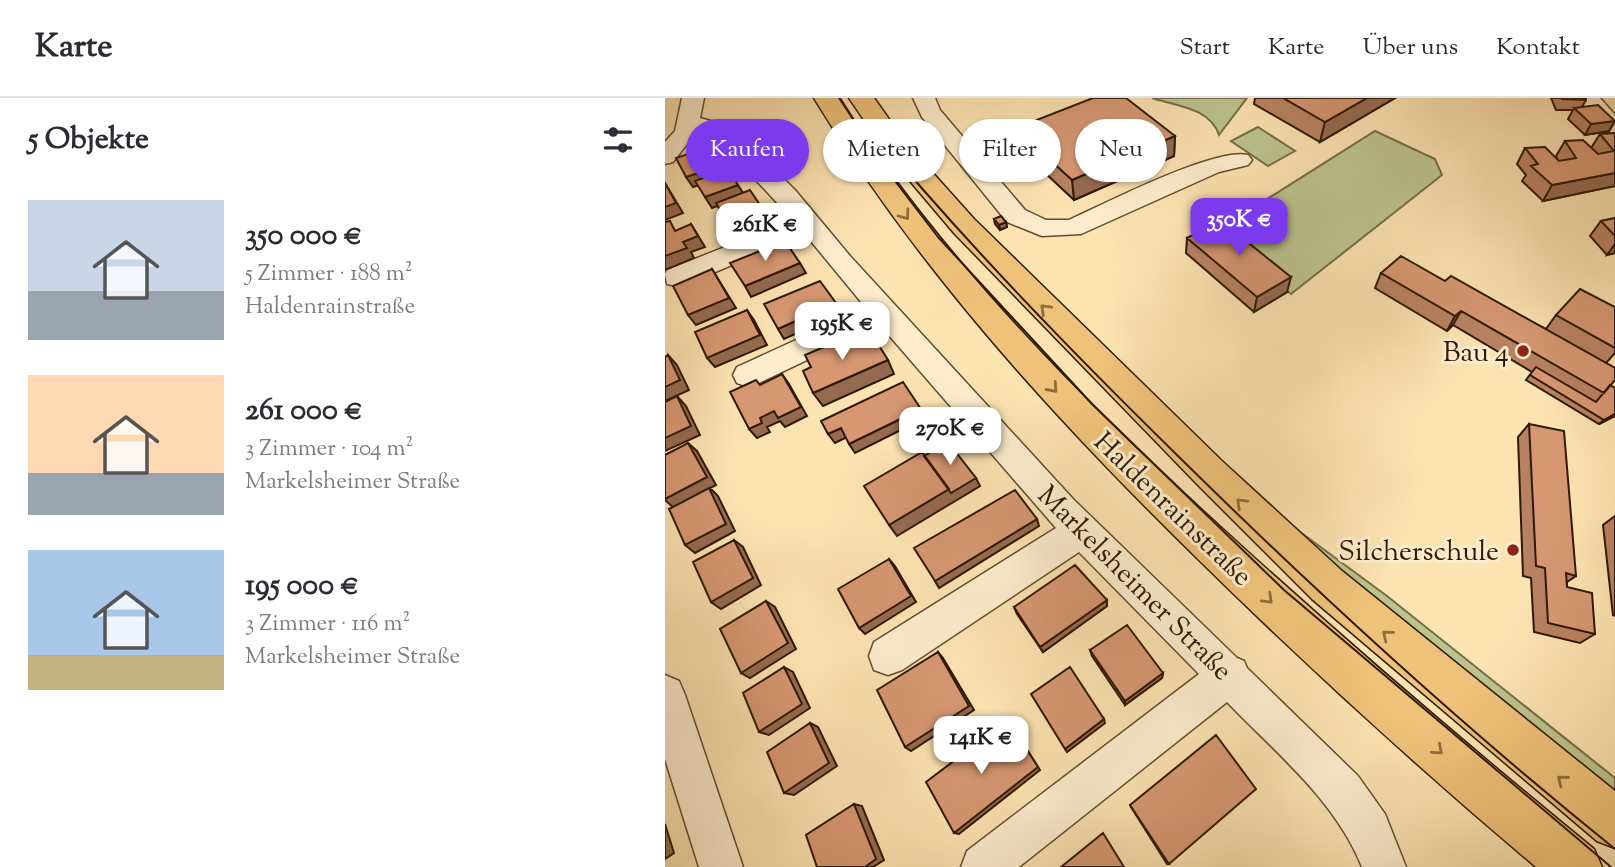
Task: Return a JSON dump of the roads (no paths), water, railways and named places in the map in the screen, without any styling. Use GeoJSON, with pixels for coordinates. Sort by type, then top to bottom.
{"type":"FeatureCollection","features":[{"type":"Feature","properties":{"kind":"main road","name":"Haldenrainstraße"},"geometry":{"type":"LineString","coordinates":[[826,98],[911,223],[975,301],[1063,400],[1280,611],[1496,801],[1576,867]]}},
{"type":"Feature","properties":{"kind":"main road","name":"Haldenrainstraße"},"geometry":{"type":"LineString","coordinates":[[869,104],[897,149],[1013,278],[1327,585],[1615,823]]}},
{"type":"Feature","properties":{"kind":"street"},"geometry":{"type":"LineString","coordinates":[[690,119],[693,98]]}},
{"type":"Feature","properties":{"kind":"street"},"geometry":{"type":"LineString","coordinates":[[924,98],[930,112],[1016,216],[1042,228],[1072,228],[1211,167],[1241,160]]}},
{"type":"Feature","properties":{"kind":"street"},"geometry":{"type":"LineString","coordinates":[[1588,98],[1615,128]]}},
{"type":"Feature","properties":{"kind":"street"},"geometry":{"type":"LineString","coordinates":[[672,150],[686,128]]}},
{"type":"Feature","properties":{"kind":"street","name":"Markelsheimer Straße"},"geometry":{"type":"LineString","coordinates":[[773,182],[884,311],[1082,531],[1230,675],[1343,791],[1369,830],[1384,867]]}},
{"type":"Feature","properties":{"kind":"street"},"geometry":{"type":"LineString","coordinates":[[677,277],[809,223]]}},
{"type":"Feature","properties":{"kind":"street"},"geometry":{"type":"LineString","coordinates":[[748,375],[884,311]]}},
{"type":"Feature","properties":{"kind":"street"},"geometry":{"type":"LineString","coordinates":[[888,656],[1082,531]]}},
{"type":"Feature","properties":{"kind":"street"},"geometry":{"type":"LineString","coordinates":[[983,867],[1230,675]]}},
{"type":"Feature","properties":{"kind":"street"},"geometry":{"type":"LineString","coordinates":[[665,695],[721,867]]}},
{"type":"Feature","properties":{"kind":"tram line"},"geometry":{"type":"LineString","coordinates":[[840,98],[882,164],[938,237],[1092,404],[1284,590],[1611,867]]}},
{"type":"Feature","properties":{"kind":"tram line"},"geometry":{"type":"LineString","coordinates":[[917,182],[1018,294],[1097,376],[1337,609],[1446,707],[1615,849]]}},
{"type":"Feature","properties":{"kind":"place","name":"Bau 4"},"geometry":{"type":"Point","coordinates":[1523,351]}},
{"type":"Feature","properties":{"kind":"place","name":"Silcherschule"},"geometry":{"type":"Point","coordinates":[1513,550]}}]}
